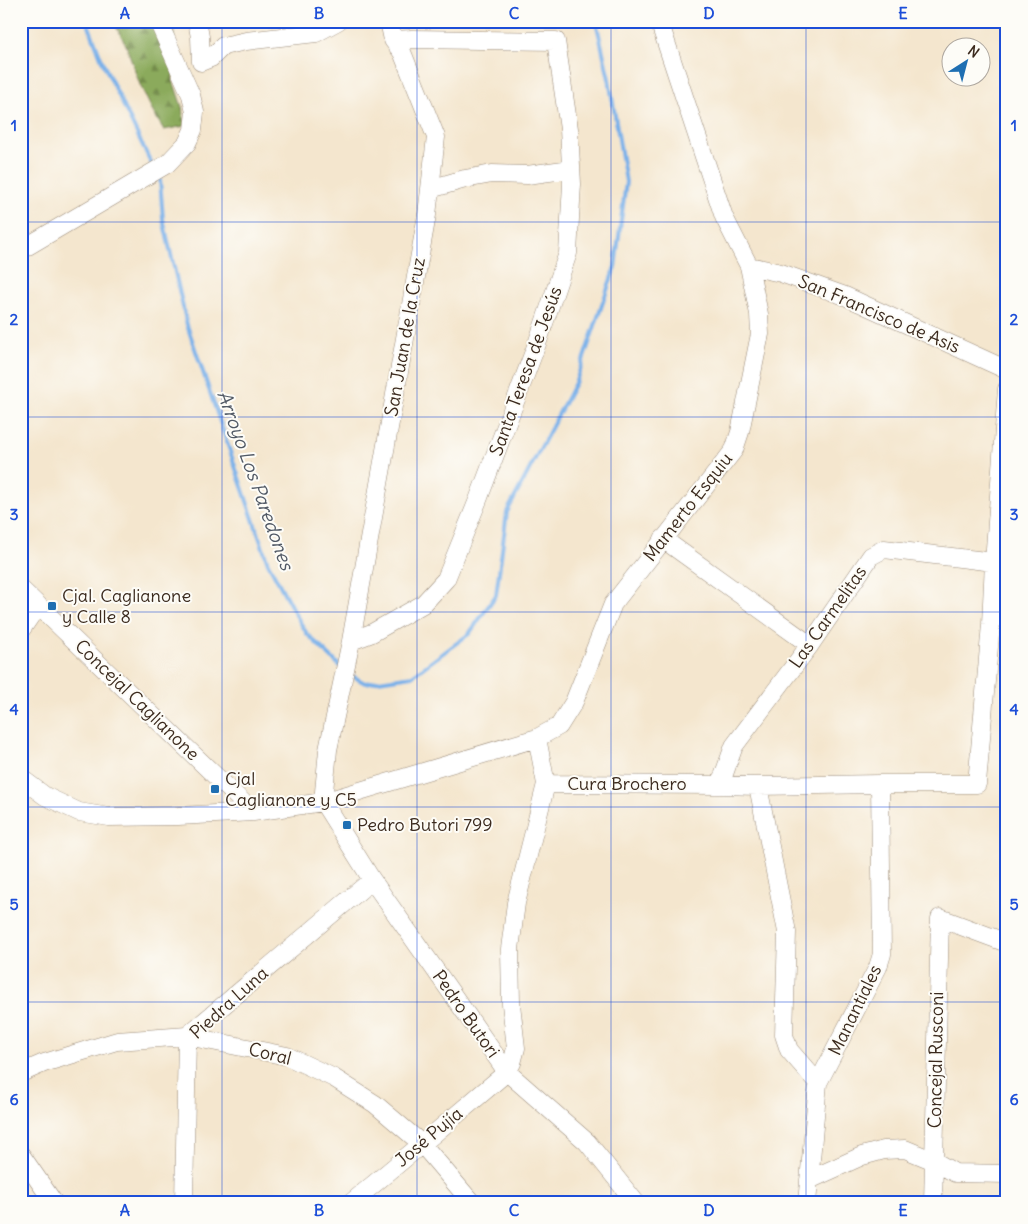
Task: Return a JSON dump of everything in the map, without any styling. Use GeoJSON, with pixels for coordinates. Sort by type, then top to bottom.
{"type":"FeatureCollection","features":[{"type":"Feature","properties":{"kind":"street"},"geometry":{"type":"LineString","coordinates":[[21,250],[167,164],[187,143],[193,130],[195,112],[191,95],[158,21]]}},
{"type":"Feature","properties":{"kind":"street"},"geometry":{"type":"LineString","coordinates":[[197,21],[201,62],[211,58],[223,46],[246,41],[316,33],[338,21]]}},
{"type":"Feature","properties":{"kind":"street","name":"San Juan de la Cruz"},"geometry":{"type":"LineString","coordinates":[[323,802],[328,750],[351,641],[427,216],[436,137],[402,52],[394,40],[389,21]]}},
{"type":"Feature","properties":{"kind":"street","name":"Mamerto Esquiu"},"geometry":{"type":"LineString","coordinates":[[537,738],[559,726],[574,702],[613,604],[734,450],[740,432],[760,334],[760,314],[749,266],[724,217],[659,21]]}},
{"type":"Feature","properties":{"kind":"street","name":"Santa Teresa de Jesús"},"geometry":{"type":"LineString","coordinates":[[351,641],[372,633],[423,604],[446,580],[538,341],[568,253],[572,184],[569,129],[556,41],[394,40]]}},
{"type":"Feature","properties":{"kind":"street"},"geometry":{"type":"LineString","coordinates":[[430,189],[492,174],[528,175],[571,169]]}},
{"type":"Feature","properties":{"kind":"street","name":"San Francisco de Asis"},"geometry":{"type":"LineString","coordinates":[[749,266],[782,273],[844,296],[1007,370]]}},
{"type":"Feature","properties":{"kind":"street"},"geometry":{"type":"LineString","coordinates":[[999,627],[994,562],[1007,389]]}},
{"type":"Feature","properties":{"kind":"street"},"geometry":{"type":"LineString","coordinates":[[664,539],[810,645]]}},
{"type":"Feature","properties":{"kind":"street","name":"Las Carmelitas"},"geometry":{"type":"LineString","coordinates":[[720,785],[734,746],[810,645],[871,556],[884,549],[994,562]]}},
{"type":"Feature","properties":{"kind":"street","name":"Concejal Caglianone"},"geometry":{"type":"LineString","coordinates":[[21,589],[253,812]]}},
{"type":"Feature","properties":{"kind":"street"},"geometry":{"type":"LineString","coordinates":[[21,630],[38,605]]}},
{"type":"Feature","properties":{"kind":"street","name":"Cura Brochero"},"geometry":{"type":"LineString","coordinates":[[537,738],[546,784],[758,786],[977,784],[999,627]]}},
{"type":"Feature","properties":{"kind":"street"},"geometry":{"type":"LineString","coordinates":[[21,778],[45,796],[79,812],[109,817],[253,812],[323,802],[537,738]]}},
{"type":"Feature","properties":{"kind":"street"},"geometry":{"type":"LineString","coordinates":[[507,1072],[512,1063],[516,1048],[511,1004],[510,949],[516,903],[546,784]]}},
{"type":"Feature","properties":{"kind":"street","name":"Manantiales"},"geometry":{"type":"LineString","coordinates":[[807,1203],[818,1084],[878,968],[882,954],[880,784]]}},
{"type":"Feature","properties":{"kind":"street"},"geometry":{"type":"LineString","coordinates":[[758,786],[787,932],[784,1035],[789,1050],[818,1084]]}},
{"type":"Feature","properties":{"kind":"street","name":"Pedro Butori"},"geometry":{"type":"LineString","coordinates":[[323,802],[372,880],[507,1072],[587,1142],[636,1203]]}},
{"type":"Feature","properties":{"kind":"street","name":"Piedra Luna"},"geometry":{"type":"LineString","coordinates":[[184,1203],[187,1036],[372,880]]}},
{"type":"Feature","properties":{"kind":"street","name":"Concejal Rusconi"},"geometry":{"type":"LineString","coordinates":[[933,1203],[940,918],[1007,943]]}},
{"type":"Feature","properties":{"kind":"street","name":"Coral"},"geometry":{"type":"LineString","coordinates":[[21,1073],[44,1063],[117,1041],[187,1036],[287,1056],[334,1078],[375,1104],[422,1144],[472,1203]]}},
{"type":"Feature","properties":{"kind":"street","name":"José Pujía"},"geometry":{"type":"LineString","coordinates":[[351,1203],[507,1072]]}},
{"type":"Feature","properties":{"kind":"street"},"geometry":{"type":"LineString","coordinates":[[809,1180],[862,1156],[884,1150],[905,1149],[934,1161],[955,1173],[1007,1174]]}},
{"type":"Feature","properties":{"kind":"street"},"geometry":{"type":"LineString","coordinates":[[21,1155],[54,1203]]}},
{"type":"Feature","properties":{"kind":"green space"},"geometry":{"type":"Polygon","coordinates":[[[113,21],[174,21],[173,80],[182,107],[185,126],[164,130],[140,85],[126,45],[113,21]]]}},
{"type":"Feature","properties":{"kind":"waterway","name":"Arroyo Los Paredones"},"geometry":{"type":"LineString","coordinates":[[87,21],[103,63],[153,167]]}},
{"type":"Feature","properties":{"kind":"waterway","name":"Arroyo Los Paredones"},"geometry":{"type":"LineString","coordinates":[[349,674],[365,683],[412,676],[469,634],[496,595],[507,512],[576,381],[615,267],[626,182],[609,79],[596,21]]}},
{"type":"Feature","properties":{"kind":"waterway","name":"Arroyo Los Paredones"},"geometry":{"type":"LineString","coordinates":[[160,180],[163,219],[187,325],[268,563],[307,634],[340,666]]}},
{"type":"Feature","properties":{"kind":"place","name":"Cjal. Caglianone y Calle 8"},"geometry":{"type":"Point","coordinates":[52,606]}},
{"type":"Feature","properties":{"kind":"place","name":"Cjal Caglianone y C5"},"geometry":{"type":"Point","coordinates":[215,789]}},
{"type":"Feature","properties":{"kind":"place","name":"Pedro Butori 799"},"geometry":{"type":"Point","coordinates":[347,825]}}]}
